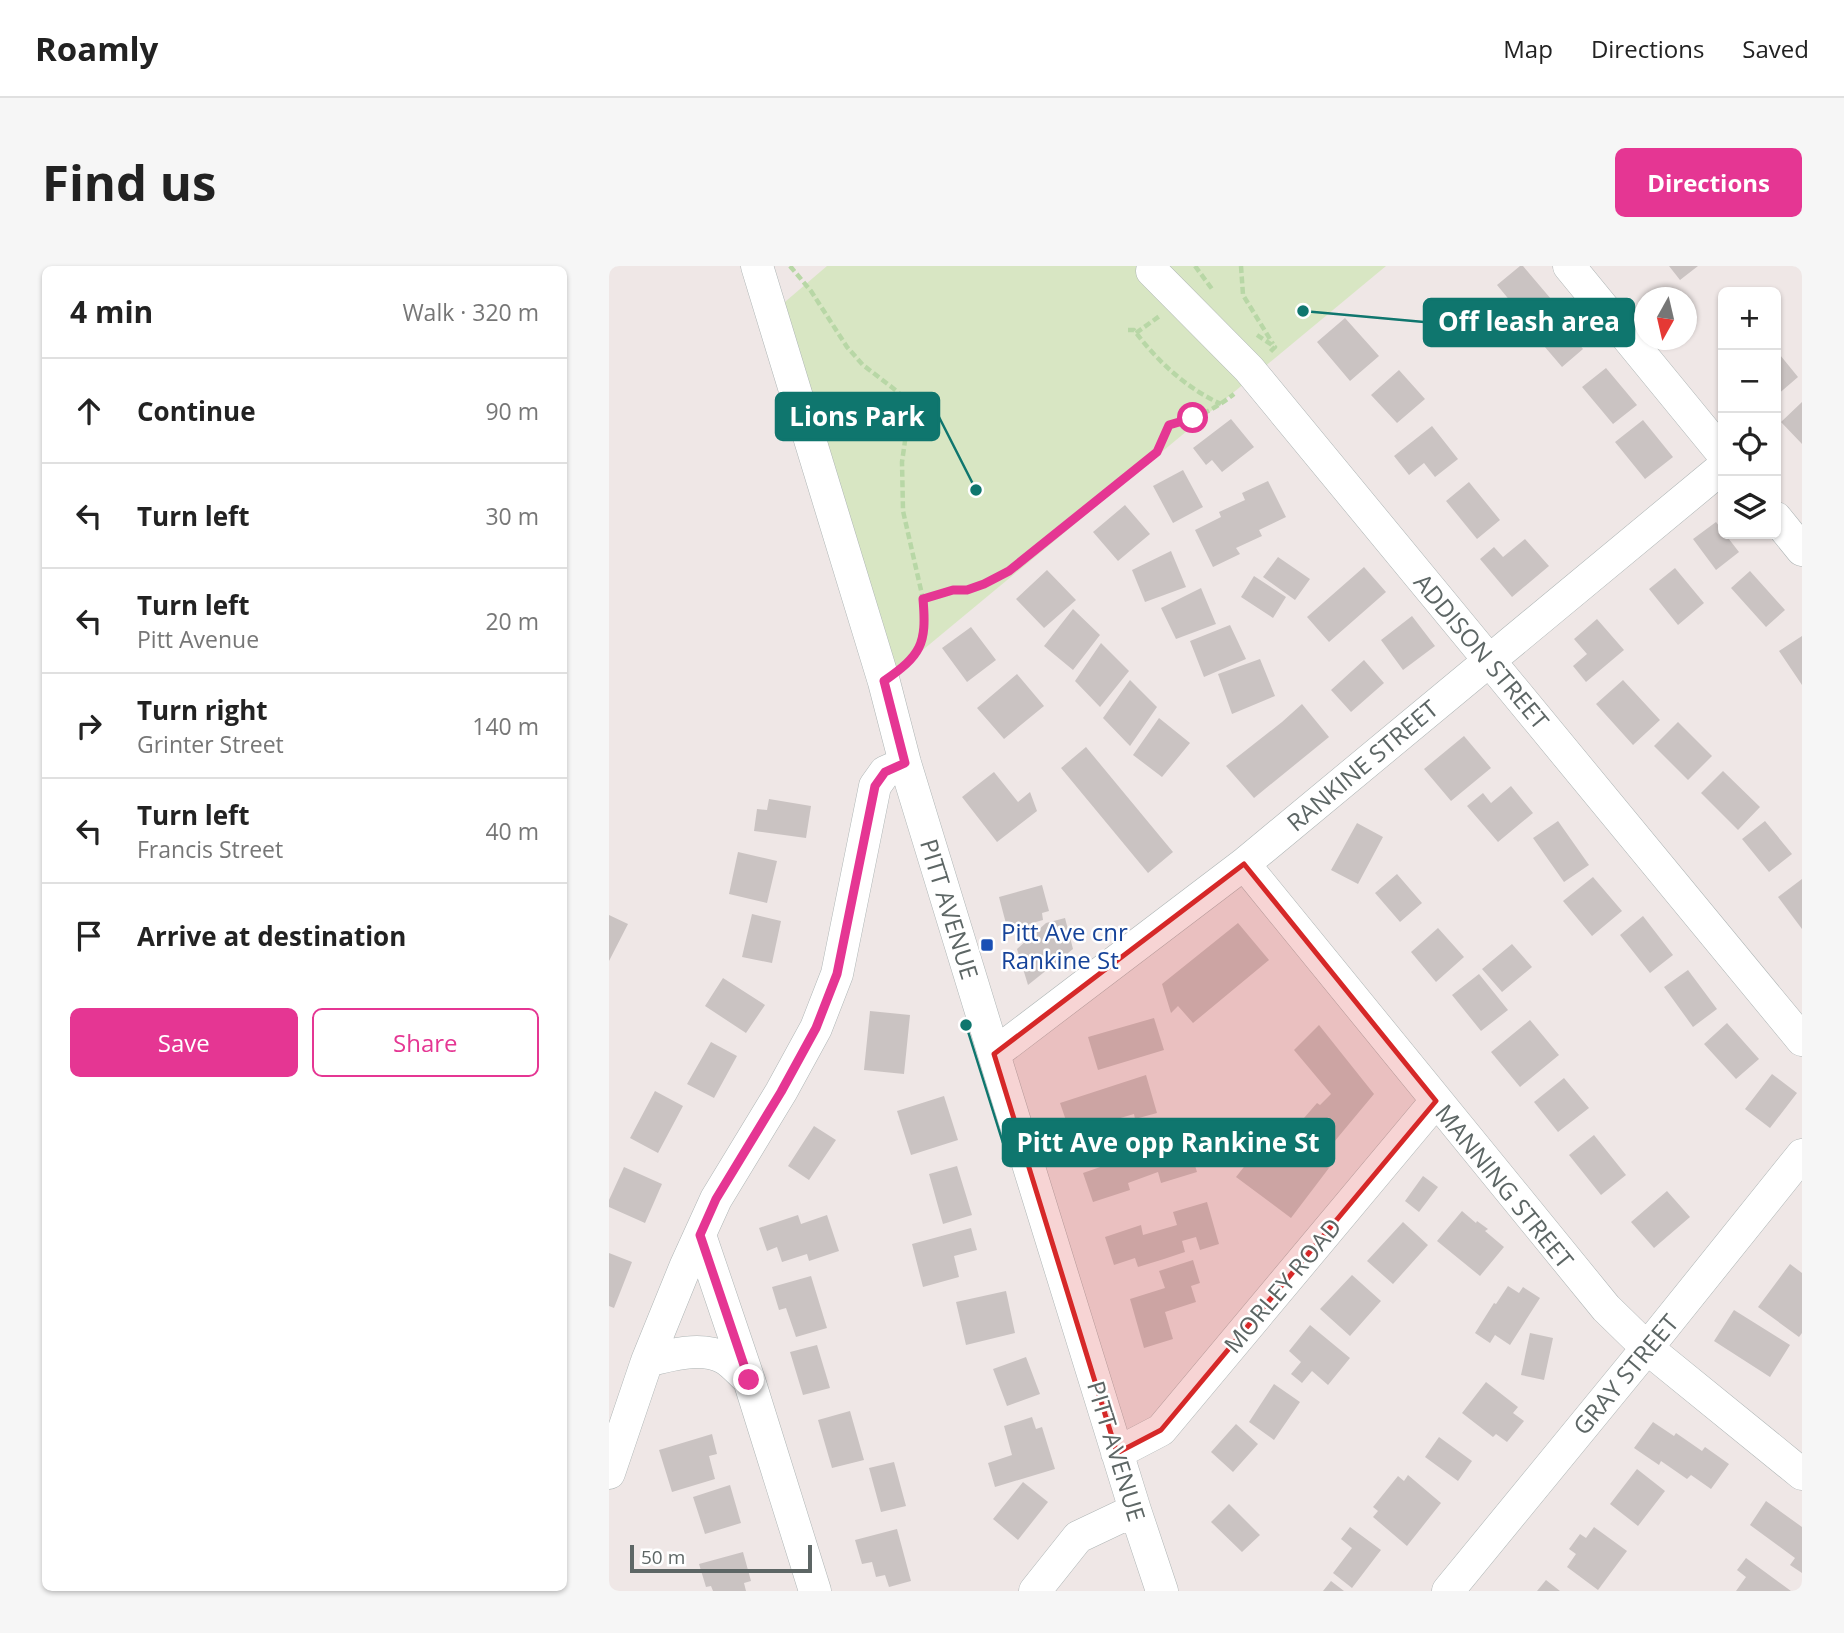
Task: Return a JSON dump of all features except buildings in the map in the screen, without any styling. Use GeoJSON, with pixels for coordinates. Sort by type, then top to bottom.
{"type":"FeatureCollection","features":[{"type":"Feature","properties":{"kind":"street","name":"PITT AVENUE"},"geometry":{"type":"LineString","coordinates":[[757,266],[884,681],[905,763],[1162,1591]]}},
{"type":"Feature","properties":{"kind":"street"},"geometry":{"type":"LineString","coordinates":[[1569,266],[1718,448]]}},
{"type":"Feature","properties":{"kind":"street","name":"ADDISON STREET"},"geometry":{"type":"LineString","coordinates":[[1152,271],[1249,369],[1802,1040]]}},
{"type":"Feature","properties":{"kind":"street","name":"RANKINE STREET"},"geometry":{"type":"LineString","coordinates":[[994,1054],[1244,863],[1718,471]]}},
{"type":"Feature","properties":{"kind":"street"},"geometry":{"type":"LineString","coordinates":[[1781,524],[1802,550]]}},
{"type":"Feature","properties":{"kind":"street"},"geometry":{"type":"LineString","coordinates":[[609,1474],[647,1361],[716,1199],[816,1028],[837,974],[875,786],[885,772],[905,763]]}},
{"type":"Feature","properties":{"kind":"street","name":"MANNING STREET"},"geometry":{"type":"LineString","coordinates":[[1244,863],[1606,1308],[1647,1348],[1802,1475]]}},
{"type":"Feature","properties":{"kind":"street","name":"MORLEY ROAD"},"geometry":{"type":"LineString","coordinates":[[1117,1453],[1160,1430],[1436,1101]]}},
{"type":"Feature","properties":{"kind":"street","name":"GRAY STREET"},"geometry":{"type":"LineString","coordinates":[[1448,1591],[1802,1156]]}},
{"type":"Feature","properties":{"kind":"street"},"geometry":{"type":"LineString","coordinates":[[700,1235],[815,1591]]}},
{"type":"Feature","properties":{"kind":"street"},"geometry":{"type":"LineString","coordinates":[[647,1361],[672,1354],[698,1352],[723,1357],[749,1380]]}},
{"type":"Feature","properties":{"kind":"street"},"geometry":{"type":"LineString","coordinates":[[1035,1591],[1078,1537],[1135,1510]]}},
{"type":"Feature","properties":{"kind":"path"},"geometry":{"type":"LineString","coordinates":[[790,266],[811,291],[847,347],[863,365],[898,392],[913,410],[902,462],[903,511],[923,599],[924,637],[907,665],[884,681]]}},
{"type":"Feature","properties":{"kind":"path"},"geometry":{"type":"LineString","coordinates":[[1241,266],[1243,295],[1275,347]]}},
{"type":"Feature","properties":{"kind":"path"},"geometry":{"type":"LineString","coordinates":[[1128,330],[1134,330],[1165,366],[1186,385],[1222,404]]}},
{"type":"Feature","properties":{"kind":"path"},"geometry":{"type":"LineString","coordinates":[[923,599],[953,590],[967,590],[1009,571],[1157,452],[1169,425],[1193,418],[1222,404],[1236,392],[1241,394]]}},
{"type":"Feature","properties":{"kind":"highlighted area"},"geometry":{"type":"Polygon","coordinates":[[[1244,864],[1436,1101],[1161,1430],[1117,1453],[994,1054],[1244,864]]]}},
{"type":"Feature","properties":{"kind":"green space"},"geometry":{"type":"Polygon","coordinates":[[[827,266],[1386,266],[895,673],[779,307],[827,266]]]}},
{"type":"Feature","properties":{"kind":"place","name":"Off leash area"},"geometry":{"type":"Point","coordinates":[1303,311]}},
{"type":"Feature","properties":{"kind":"place","name":"Lions Park"},"geometry":{"type":"Point","coordinates":[976,490]}},
{"type":"Feature","properties":{"kind":"place","name":"Pitt Ave cnr Rankine St"},"geometry":{"type":"Point","coordinates":[987,945]}},
{"type":"Feature","properties":{"kind":"place","name":"Pitt Ave opp Rankine St"},"geometry":{"type":"Point","coordinates":[966,1025]}},
{"type":"Feature","properties":{"kind":"route"},"geometry":{"type":"LineString","coordinates":[[749,1380],[700,1235],[716,1199],[816,1028],[837,974],[875,786],[885,772],[905,763],[884,681],[907,665],[917,652],[924,637],[923,599],[953,590],[967,590],[1009,571],[1157,452],[1169,425],[1193,418]]}}]}
